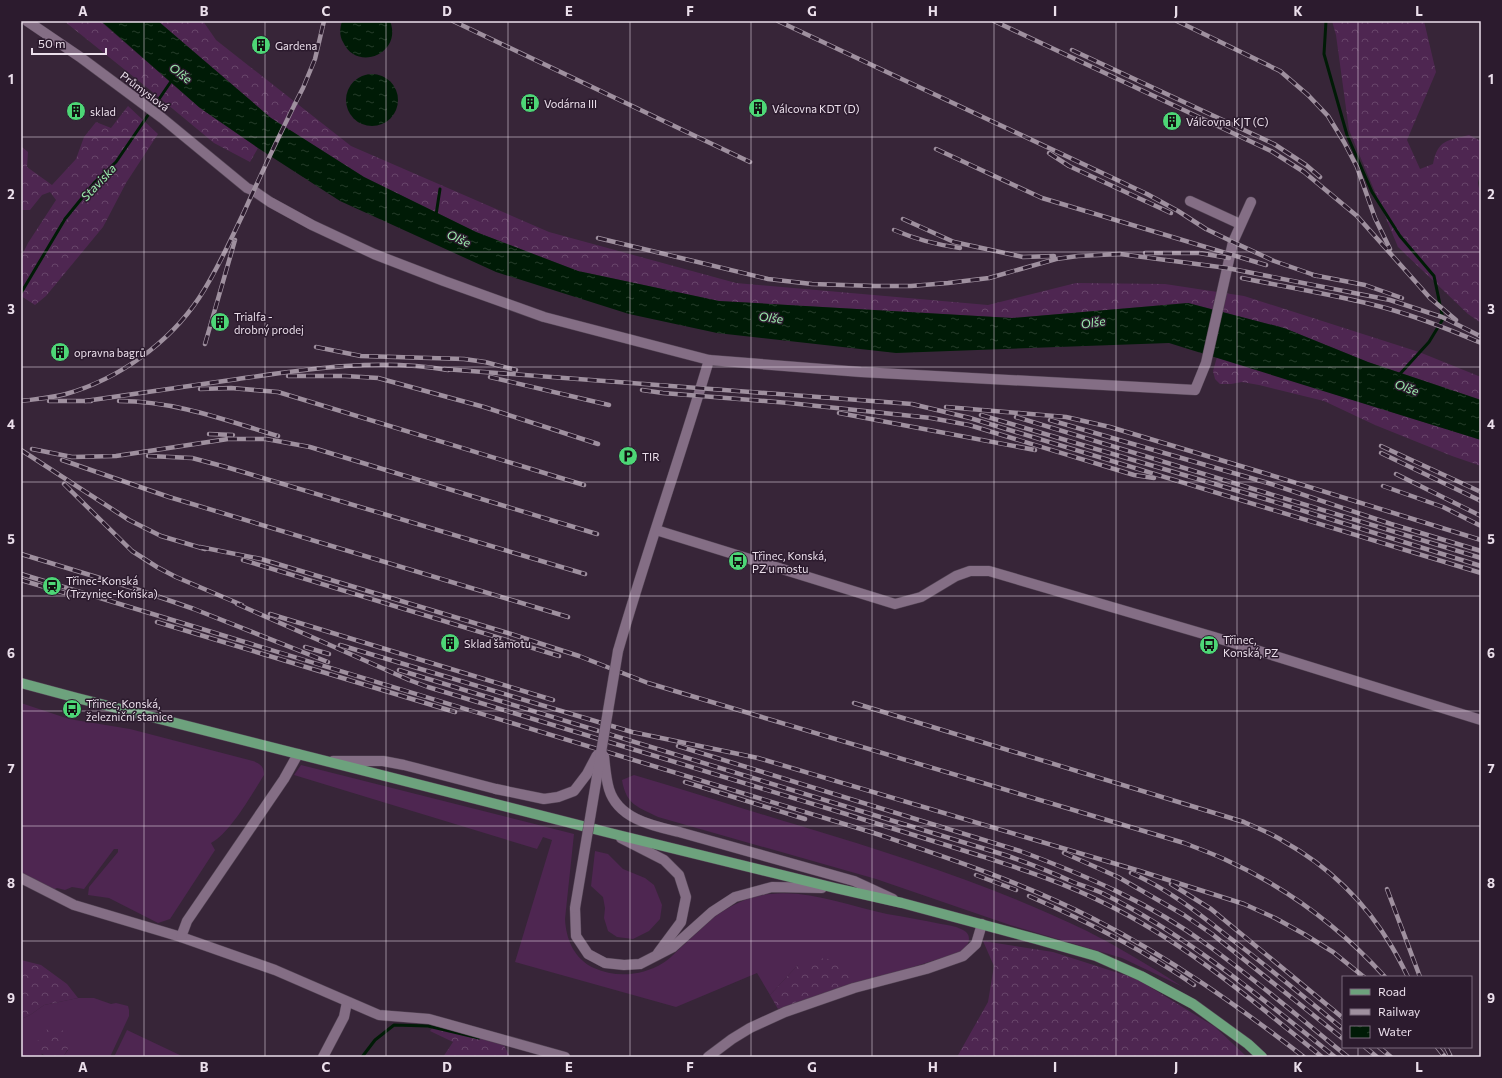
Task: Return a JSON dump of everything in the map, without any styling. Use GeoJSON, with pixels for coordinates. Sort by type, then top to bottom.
{"type":"FeatureCollection","features":[{"type":"Feature","properties":{"kind":"main road"},"geometry":{"type":"LineString","coordinates":[[21,683],[614,834],[902,903],[1096,956],[1141,976],[1193,1004],[1248,1044],[1262,1057]]}},
{"type":"Feature","properties":{"kind":"street","name":"Průmyslová"},"geometry":{"type":"LineString","coordinates":[[28,21],[162,118],[244,186],[312,225],[374,254],[544,317],[708,360],[869,372],[1194,390],[1206,363],[1232,242],[1240,224]]}},
{"type":"Feature","properties":{"kind":"street"},"geometry":{"type":"LineString","coordinates":[[1190,201],[1240,224],[1251,202]]}},
{"type":"Feature","properties":{"kind":"street"},"geometry":{"type":"LineString","coordinates":[[708,360],[656,530],[635,590],[618,651],[575,908],[576,936],[588,954],[605,963],[624,965],[640,964],[673,947],[712,912],[735,896],[772,887],[835,888]]}},
{"type":"Feature","properties":{"kind":"street"},"geometry":{"type":"LineString","coordinates":[[656,530],[895,604],[921,597],[956,576],[970,571],[989,571],[1214,637],[1481,720]]}},
{"type":"Feature","properties":{"kind":"street"},"geometry":{"type":"LineString","coordinates":[[326,761],[383,761],[496,789],[544,799],[558,797],[574,791],[588,774],[602,744]]}},
{"type":"Feature","properties":{"kind":"street"},"geometry":{"type":"LineString","coordinates":[[602,744],[609,790],[616,803],[626,813],[644,823],[854,881],[902,903]]}},
{"type":"Feature","properties":{"kind":"street"},"geometry":{"type":"LineString","coordinates":[[181,936],[187,921],[284,778],[298,754]]}},
{"type":"Feature","properties":{"kind":"street"},"geometry":{"type":"LineString","coordinates":[[614,834],[664,860],[678,875],[686,897],[681,922],[657,954]]}},
{"type":"Feature","properties":{"kind":"street"},"geometry":{"type":"LineString","coordinates":[[21,878],[74,905],[181,936],[275,970],[379,1015],[429,1019],[565,1057]]}},
{"type":"Feature","properties":{"kind":"street"},"geometry":{"type":"LineString","coordinates":[[708,1057],[732,1038],[785,1012],[854,988],[926,969],[963,956],[976,944],[982,924]]}},
{"type":"Feature","properties":{"kind":"street"},"geometry":{"type":"LineString","coordinates":[[323,1057],[344,1017],[347,1002]]}},
{"type":"Feature","properties":{"kind":"green space"},"geometry":{"type":"Polygon","coordinates":[[[64,21],[100,21],[200,108],[258,148],[250,162],[214,143],[64,21]]]}},
{"type":"Feature","properties":{"kind":"green space"},"geometry":{"type":"Polygon","coordinates":[[[158,21],[203,21],[216,40],[351,146],[549,232],[736,283],[988,305],[1076,283],[1165,284],[1244,296],[1419,352],[1481,377],[1481,400],[1368,362],[1284,328],[1188,303],[1012,318],[719,301],[578,271],[476,232],[364,177],[271,118],[158,21]]]}},
{"type":"Feature","properties":{"kind":"green space"},"geometry":{"type":"Polygon","coordinates":[[[1332,21],[1424,21],[1436,72],[1407,140],[1420,169],[1433,164],[1435,156],[1441,145],[1449,140],[1469,135],[1481,141],[1481,169],[1478,183],[1481,199],[1481,323],[1468,314],[1398,247],[1349,130],[1336,35],[1332,21]]]}},
{"type":"Feature","properties":{"kind":"green space"},"geometry":{"type":"Polygon","coordinates":[[[128,106],[158,134],[126,183],[103,227],[46,296],[35,305],[21,296],[21,257],[28,243],[56,200],[50,192],[42,195],[30,210],[21,210],[22,147],[28,152],[27,167],[52,185],[76,159],[84,137],[96,122],[111,128],[128,106]]]}},
{"type":"Feature","properties":{"kind":"green space"},"geometry":{"type":"Polygon","coordinates":[[[1217,357],[1481,440],[1481,466],[1375,425],[1324,401],[1242,382],[1220,384],[1215,379],[1213,371],[1217,357]]]}},
{"type":"Feature","properties":{"kind":"green space"},"geometry":{"type":"Polygon","coordinates":[[[21,703],[69,719],[130,729],[253,761],[262,766],[264,775],[226,831],[211,843],[215,850],[170,919],[158,923],[109,898],[88,895],[89,887],[118,852],[118,849],[114,849],[84,889],[72,887],[65,890],[57,888],[53,890],[21,874],[21,703]]]}},
{"type":"Feature","properties":{"kind":"green space"},"geometry":{"type":"Polygon","coordinates":[[[301,765],[574,834],[565,919],[567,934],[576,954],[587,964],[602,971],[629,974],[646,971],[655,967],[669,959],[713,918],[726,909],[755,896],[771,894],[786,893],[815,896],[887,914],[951,926],[965,931],[968,934],[969,940],[966,947],[961,952],[859,984],[798,965],[770,995],[757,973],[676,1007],[515,962],[552,840],[543,837],[537,849],[294,775],[301,765]]]}},
{"type":"Feature","properties":{"kind":"green space"},"geometry":{"type":"Polygon","coordinates":[[[634,775],[876,849],[983,886],[1087,931],[1136,958],[1183,987],[1122,958],[1010,925],[876,879],[658,817],[644,811],[634,804],[626,795],[622,780],[634,775]]]}},
{"type":"Feature","properties":{"kind":"green space"},"geometry":{"type":"Polygon","coordinates":[[[595,851],[608,854],[623,869],[645,878],[654,885],[662,905],[660,919],[649,931],[633,939],[617,937],[608,931],[604,918],[605,908],[603,897],[591,886],[595,851]]]}},
{"type":"Feature","properties":{"kind":"green space"},"geometry":{"type":"Polygon","coordinates":[[[983,941],[1053,952],[1137,979],[1215,1027],[1247,1057],[957,1057],[988,1002],[994,966],[983,941]]]}},
{"type":"Feature","properties":{"kind":"green space"},"geometry":{"type":"Polygon","coordinates":[[[816,958],[832,959],[843,962],[851,969],[859,984],[778,1009],[770,995],[798,965],[816,958]]]}},
{"type":"Feature","properties":{"kind":"green space"},"geometry":{"type":"Polygon","coordinates":[[[21,960],[41,965],[67,984],[78,998],[44,1005],[30,1015],[21,1019],[21,960]]]}},
{"type":"Feature","properties":{"kind":"green space"},"geometry":{"type":"Polygon","coordinates":[[[78,998],[94,998],[111,1004],[116,1003],[128,1006],[129,1016],[110,1057],[63,1057],[68,1050],[41,1054],[46,1057],[21,1057],[21,1019],[30,1015],[44,1005],[78,998]]]}},
{"type":"Feature","properties":{"kind":"green space"},"geometry":{"type":"Polygon","coordinates":[[[436,1023],[504,1045],[510,1057],[443,1057],[453,1042],[430,1031],[436,1023]]]}},
{"type":"Feature","properties":{"kind":"green space"},"geometry":{"type":"Polygon","coordinates":[[[56,1027],[67,1033],[69,1043],[68,1049],[63,1057],[46,1057],[37,1049],[39,1037],[47,1030],[56,1027]]]}},
{"type":"Feature","properties":{"kind":"green space"},"geometry":{"type":"Polygon","coordinates":[[[127,1030],[184,1057],[114,1057],[127,1030]]]}},
{"type":"Feature","properties":{"kind":"water","name":"Olše"},"geometry":{"type":"Polygon","coordinates":[[[101,21],[158,21],[271,118],[364,177],[476,232],[578,271],[719,301],[1012,318],[1188,303],[1284,328],[1368,362],[1481,400],[1481,440],[1169,343],[896,353],[717,333],[629,314],[496,272],[340,201],[258,148],[200,108],[101,21]]]}},
{"type":"Feature","properties":{"kind":"water"},"geometry":{"type":"Polygon","coordinates":[[[342,21],[390,21],[392,32],[390,42],[385,50],[377,55],[367,57],[358,56],[350,51],[343,42],[340,32],[342,21]]]}},
{"type":"Feature","properties":{"kind":"water"},"geometry":{"type":"Polygon","coordinates":[[[367,74],[377,74],[391,81],[398,95],[398,105],[391,119],[377,126],[367,126],[357,122],[350,115],[346,105],[346,95],[350,85],[357,78],[367,74]]]}},
{"type":"Feature","properties":{"kind":"waterway","name":"Olše"},"geometry":{"type":"LineString","coordinates":[[1326,21],[1324,54],[1347,135],[1372,192],[1400,236],[1434,276],[1443,319],[1429,342],[1399,375]]}},
{"type":"Feature","properties":{"kind":"waterway","name":"Staviska"},"geometry":{"type":"LineString","coordinates":[[21,293],[65,219],[95,182],[116,162],[172,80]]}},
{"type":"Feature","properties":{"kind":"waterway"},"geometry":{"type":"LineString","coordinates":[[436,215],[440,189]]}},
{"type":"Feature","properties":{"kind":"waterway"},"geometry":{"type":"LineString","coordinates":[[362,1057],[375,1040],[394,1025],[428,1026],[479,1038]]}},
{"type":"Feature","properties":{"kind":"railway"},"geometry":{"type":"LineString","coordinates":[[21,401],[66,394],[105,379],[123,369],[158,344],[187,314],[206,288],[217,267],[303,88],[315,59],[324,21]]}},
{"type":"Feature","properties":{"kind":"railway"},"geometry":{"type":"LineString","coordinates":[[453,21],[750,162]]}},
{"type":"Feature","properties":{"kind":"railway"},"geometry":{"type":"LineString","coordinates":[[778,21],[1147,194],[1206,229],[1233,242],[1274,261],[1317,276]]}},
{"type":"Feature","properties":{"kind":"railway"},"geometry":{"type":"LineString","coordinates":[[994,21],[1271,151],[1304,172],[1357,216],[1430,298],[1456,320]]}},
{"type":"Feature","properties":{"kind":"railway"},"geometry":{"type":"LineString","coordinates":[[1177,21],[1280,71],[1308,95],[1328,116],[1357,167],[1375,218],[1390,249]]}},
{"type":"Feature","properties":{"kind":"railway"},"geometry":{"type":"LineString","coordinates":[[1072,50],[1274,144],[1306,165],[1320,177]]}},
{"type":"Feature","properties":{"kind":"railway"},"geometry":{"type":"LineString","coordinates":[[936,149],[1042,198],[1266,265]]}},
{"type":"Feature","properties":{"kind":"railway"},"geometry":{"type":"LineString","coordinates":[[1049,153],[1069,166],[1171,213]]}},
{"type":"Feature","properties":{"kind":"railway"},"geometry":{"type":"LineString","coordinates":[[903,219],[954,242],[1023,257],[1054,256]]}},
{"type":"Feature","properties":{"kind":"railway"},"geometry":{"type":"LineString","coordinates":[[894,230],[927,241],[960,248]]}},
{"type":"Feature","properties":{"kind":"railway"},"geometry":{"type":"LineString","coordinates":[[598,238],[768,279],[812,284],[875,286],[911,286],[989,278],[1056,259],[1078,256],[1120,254],[1227,268],[1390,300],[1442,317],[1480,336]]}},
{"type":"Feature","properties":{"kind":"railway"},"geometry":{"type":"LineString","coordinates":[[205,344],[235,240]]}},
{"type":"Feature","properties":{"kind":"railway"},"geometry":{"type":"LineString","coordinates":[[1145,253],[1199,253],[1229,258]]}},
{"type":"Feature","properties":{"kind":"railway"},"geometry":{"type":"LineString","coordinates":[[1313,275],[1365,285],[1402,298]]}},
{"type":"Feature","properties":{"kind":"railway"},"geometry":{"type":"LineString","coordinates":[[1242,278],[1341,297],[1388,309],[1428,322],[1481,343]]}},
{"type":"Feature","properties":{"kind":"railway"},"geometry":{"type":"LineString","coordinates":[[316,347],[361,356],[464,359],[485,362],[516,370]]}},
{"type":"Feature","properties":{"kind":"railway"},"geometry":{"type":"LineString","coordinates":[[85,401],[343,366],[395,365],[448,370]]}},
{"type":"Feature","properties":{"kind":"railway"},"geometry":{"type":"LineString","coordinates":[[444,369],[912,404],[970,418],[1481,573]]}},
{"type":"Feature","properties":{"kind":"railway"},"geometry":{"type":"LineString","coordinates":[[288,376],[345,376],[378,378],[484,407],[598,444]]}},
{"type":"Feature","properties":{"kind":"railway"},"geometry":{"type":"LineString","coordinates":[[490,377],[609,405]]}},
{"type":"Feature","properties":{"kind":"railway"},"geometry":{"type":"LineString","coordinates":[[200,389],[231,388],[278,392],[584,485]]}},
{"type":"Feature","properties":{"kind":"railway"},"geometry":{"type":"LineString","coordinates":[[642,390],[789,403],[931,418],[969,425],[1134,475],[1154,478]]}},
{"type":"Feature","properties":{"kind":"railway"},"geometry":{"type":"LineString","coordinates":[[49,401],[91,401]]}},
{"type":"Feature","properties":{"kind":"railway"},"geometry":{"type":"LineString","coordinates":[[119,401],[160,404],[200,412],[278,436]]}},
{"type":"Feature","properties":{"kind":"railway"},"geometry":{"type":"LineString","coordinates":[[946,407],[1066,417],[1110,427],[1481,540]]}},
{"type":"Feature","properties":{"kind":"railway"},"geometry":{"type":"LineString","coordinates":[[839,413],[1035,450]]}},
{"type":"Feature","properties":{"kind":"railway"},"geometry":{"type":"LineString","coordinates":[[981,415],[1262,498],[1481,566]]}},
{"type":"Feature","properties":{"kind":"railway"},"geometry":{"type":"LineString","coordinates":[[1016,417],[1481,558]]}},
{"type":"Feature","properties":{"kind":"railway"},"geometry":{"type":"LineString","coordinates":[[1050,420],[1268,483],[1391,524],[1481,551]]}},
{"type":"Feature","properties":{"kind":"railway"},"geometry":{"type":"LineString","coordinates":[[209,434],[233,435]]}},
{"type":"Feature","properties":{"kind":"railway"},"geometry":{"type":"LineString","coordinates":[[32,449],[72,457],[116,456],[228,439],[266,439],[310,447],[597,534]]}},
{"type":"Feature","properties":{"kind":"railway"},"geometry":{"type":"LineString","coordinates":[[1381,446],[1481,492]]}},
{"type":"Feature","properties":{"kind":"railway"},"geometry":{"type":"LineString","coordinates":[[21,450],[129,520],[161,536],[205,549]]}},
{"type":"Feature","properties":{"kind":"railway"},"geometry":{"type":"LineString","coordinates":[[1381,453],[1481,501]]}},
{"type":"Feature","properties":{"kind":"railway"},"geometry":{"type":"LineString","coordinates":[[148,456],[192,458],[226,467],[585,574]]}},
{"type":"Feature","properties":{"kind":"railway"},"geometry":{"type":"LineString","coordinates":[[62,460],[169,497],[568,617]]}},
{"type":"Feature","properties":{"kind":"railway"},"geometry":{"type":"LineString","coordinates":[[1396,474],[1481,516]]}},
{"type":"Feature","properties":{"kind":"railway"},"geometry":{"type":"LineString","coordinates":[[64,484],[132,551],[176,577],[242,605]]}},
{"type":"Feature","properties":{"kind":"railway"},"geometry":{"type":"LineString","coordinates":[[1383,486],[1443,507],[1481,526]]}},
{"type":"Feature","properties":{"kind":"railway"},"geometry":{"type":"LineString","coordinates":[[200,547],[261,559],[511,634],[579,656],[648,683],[1184,843],[1247,870],[1290,895],[1350,941],[1384,976]]}},
{"type":"Feature","properties":{"kind":"railway"},"geometry":{"type":"LineString","coordinates":[[21,554],[136,589],[194,609],[328,662]]}},
{"type":"Feature","properties":{"kind":"railway"},"geometry":{"type":"LineString","coordinates":[[243,560],[559,656]]}},
{"type":"Feature","properties":{"kind":"railway"},"geometry":{"type":"LineString","coordinates":[[21,574],[874,833],[986,872],[1067,906],[1149,949],[1254,1019],[1304,1057]]}},
{"type":"Feature","properties":{"kind":"railway"},"geometry":{"type":"LineString","coordinates":[[21,580],[65,593]]}},
{"type":"Feature","properties":{"kind":"railway"},"geometry":{"type":"LineString","coordinates":[[237,604],[428,687],[962,850],[1027,871],[1075,889],[1135,920],[1192,955],[1245,995],[1322,1057]]}},
{"type":"Feature","properties":{"kind":"railway"},"geometry":{"type":"LineString","coordinates":[[270,614],[553,700]]}},
{"type":"Feature","properties":{"kind":"railway"},"geometry":{"type":"LineString","coordinates":[[157,622],[455,712]]}},
{"type":"Feature","properties":{"kind":"railway"},"geometry":{"type":"LineString","coordinates":[[340,645],[632,732],[758,758],[1140,871],[1244,904],[1275,918],[1304,934],[1333,952],[1363,976]]}},
{"type":"Feature","properties":{"kind":"railway"},"geometry":{"type":"LineString","coordinates":[[305,647],[329,654]]}},
{"type":"Feature","properties":{"kind":"railway"},"geometry":{"type":"LineString","coordinates":[[399,670],[1005,855],[1104,894],[1166,929],[1195,949],[1252,991],[1335,1057]]}},
{"type":"Feature","properties":{"kind":"railway"},"geometry":{"type":"LineString","coordinates":[[854,703],[1244,822],[1269,833],[1300,851],[1345,887],[1382,931],[1407,976]]}},
{"type":"Feature","properties":{"kind":"railway"},"geometry":{"type":"LineString","coordinates":[[678,746],[1020,851],[1093,880],[1140,903],[1185,929],[1260,985],[1348,1057]]}},
{"type":"Feature","properties":{"kind":"railway"},"geometry":{"type":"LineString","coordinates":[[685,782],[805,819]]}},
{"type":"Feature","properties":{"kind":"railway"},"geometry":{"type":"LineString","coordinates":[[1064,853],[1118,877],[1184,915],[1212,934],[1342,1038]]}},
{"type":"Feature","properties":{"kind":"railway"},"geometry":{"type":"LineString","coordinates":[[1131,873],[1169,893],[1192,909],[1270,969],[1342,1028]]}},
{"type":"Feature","properties":{"kind":"railway"},"geometry":{"type":"LineString","coordinates":[[976,875],[1016,890]]}},
{"type":"Feature","properties":{"kind":"railway"},"geometry":{"type":"LineString","coordinates":[[1171,884],[1211,909],[1342,1017]]}},
{"type":"Feature","properties":{"kind":"railway"},"geometry":{"type":"LineString","coordinates":[[1387,889],[1420,976]]}},
{"type":"Feature","properties":{"kind":"railway"},"geometry":{"type":"LineString","coordinates":[[1029,896],[1072,915],[1113,936],[1154,959],[1194,985]]}},
{"type":"Feature","properties":{"kind":"railway"},"geometry":{"type":"LineString","coordinates":[[1366,1048],[1377,1057]]}},
{"type":"Feature","properties":{"kind":"railway"},"geometry":{"type":"LineString","coordinates":[[1380,1048],[1391,1057]]}},
{"type":"Feature","properties":{"kind":"railway"},"geometry":{"type":"LineString","coordinates":[[1438,1048],[1445,1057]]}},
{"type":"Feature","properties":{"kind":"railway"},"geometry":{"type":"LineString","coordinates":[[1446,1048],[1451,1057]]}},
{"type":"Feature","properties":{"kind":"place","name":"Gardena"},"geometry":{"type":"Point","coordinates":[261,45]}},
{"type":"Feature","properties":{"kind":"place","name":"Vodárna III"},"geometry":{"type":"Point","coordinates":[530,103]}},
{"type":"Feature","properties":{"kind":"place","name":"Válcovna KDT (D)"},"geometry":{"type":"Point","coordinates":[758,108]}},
{"type":"Feature","properties":{"kind":"place","name":"sklad"},"geometry":{"type":"Point","coordinates":[76,111]}},
{"type":"Feature","properties":{"kind":"place","name":"Válcovna KJT (C)"},"geometry":{"type":"Point","coordinates":[1172,121]}},
{"type":"Feature","properties":{"kind":"place","name":"Trialfa - drobný prodej"},"geometry":{"type":"Point","coordinates":[220,322]}},
{"type":"Feature","properties":{"kind":"place","name":"opravna bagrů"},"geometry":{"type":"Point","coordinates":[60,352]}},
{"type":"Feature","properties":{"kind":"place","name":"TIR"},"geometry":{"type":"Point","coordinates":[628,456]}},
{"type":"Feature","properties":{"kind":"place","name":"Třinec, Konská, PZ u mostu"},"geometry":{"type":"Point","coordinates":[738,561]}},
{"type":"Feature","properties":{"kind":"place","name":"Třinec-Konská (Trzyniec-Końska)"},"geometry":{"type":"Point","coordinates":[52,586]}},
{"type":"Feature","properties":{"kind":"place","name":"Sklad šamotu"},"geometry":{"type":"Point","coordinates":[450,643]}},
{"type":"Feature","properties":{"kind":"place","name":"Třinec, Konská, PZ"},"geometry":{"type":"Point","coordinates":[1209,645]}},
{"type":"Feature","properties":{"kind":"place","name":"Třinec, Konská, železniční stanice"},"geometry":{"type":"Point","coordinates":[72,709]}}]}
